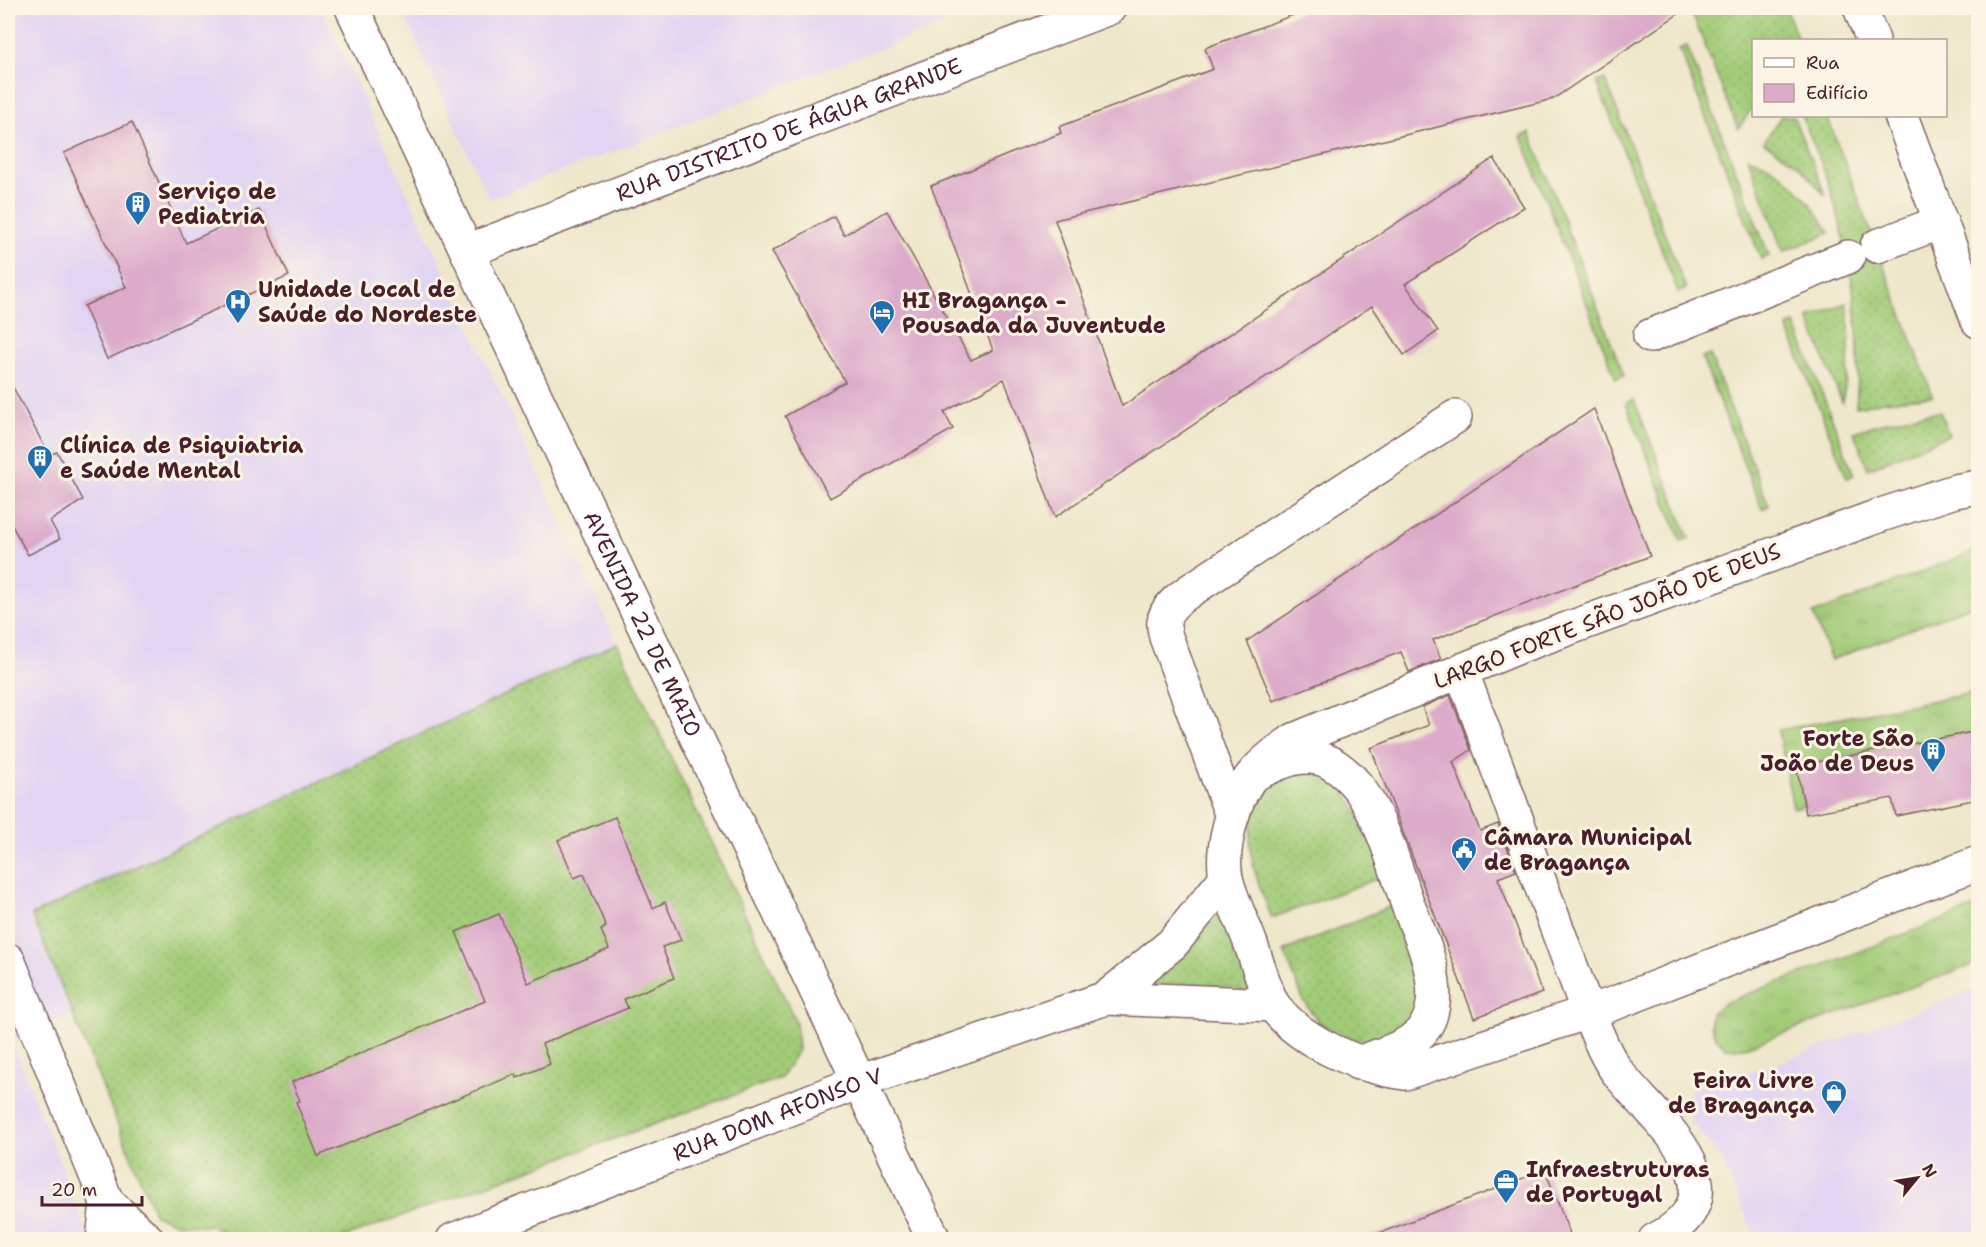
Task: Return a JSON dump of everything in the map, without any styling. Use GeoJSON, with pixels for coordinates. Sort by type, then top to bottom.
{"type":"FeatureCollection","features":[{"type":"Feature","properties":{"kind":"street","name":"AVENIDA 22 DE MAIO"},"geometry":{"type":"LineString","coordinates":[[352,8],[934,1239]]}},
{"type":"Feature","properties":{"kind":"street","name":"RUA DISTRITO DE ÁGUA GRANDE"},"geometry":{"type":"LineString","coordinates":[[467,251],[1109,8]]}},
{"type":"Feature","properties":{"kind":"street"},"geometry":{"type":"LineString","coordinates":[[1860,8],[1873,39]]}},
{"type":"Feature","properties":{"kind":"street"},"geometry":{"type":"LineString","coordinates":[[1901,117],[1978,321]]}},
{"type":"Feature","properties":{"kind":"street"},"geometry":{"type":"LineString","coordinates":[[1650,336],[1862,251],[1941,222]]}},
{"type":"Feature","properties":{"kind":"street"},"geometry":{"type":"LineString","coordinates":[[1232,816],[1169,647],[1163,622],[1167,614],[1182,597],[1197,586],[1455,417]]}},
{"type":"Feature","properties":{"kind":"street","name":"LARGO FORTE SÃO JOÃO DE DEUS"},"geometry":{"type":"LineString","coordinates":[[1978,487],[1955,491],[1881,515],[1523,645],[1294,740],[1271,755],[1251,776],[1234,807],[1225,846],[1226,878],[1274,1005],[1289,1021],[1320,1044],[1358,1063],[1405,1073],[1588,1012],[1978,863]]}},
{"type":"Feature","properties":{"kind":"street"},"geometry":{"type":"LineString","coordinates":[[1461,670],[1602,1046],[1617,1071],[1684,1151],[1697,1178],[1696,1196],[1685,1217],[1675,1227],[1655,1239]]}},
{"type":"Feature","properties":{"kind":"street"},"geometry":{"type":"LineString","coordinates":[[1251,776],[1298,756],[1329,762],[1360,789],[1381,831],[1428,959],[1434,984],[1433,1007],[1426,1026],[1412,1042],[1358,1063]]}},
{"type":"Feature","properties":{"kind":"street","name":"RUA DOM AFONSO V"},"geometry":{"type":"LineString","coordinates":[[453,1239],[859,1082],[1106,998],[1172,944],[1226,878]]}},
{"type":"Feature","properties":{"kind":"street"},"geometry":{"type":"LineString","coordinates":[[8,960],[107,1202],[148,1239]]}},
{"type":"Feature","properties":{"kind":"street","name":"RUA DOM AFONSO V"},"geometry":{"type":"LineString","coordinates":[[1106,998],[1274,1005]]}},
{"type":"Feature","properties":{"kind":"street"},"geometry":{"type":"LineString","coordinates":[[103,1239],[107,1202]]}},
{"type":"Feature","properties":{"kind":"shaded area","name":"Unidade Local de Saúde do Nordeste"},"geometry":{"type":"Polygon","coordinates":[[[8,8],[321,8],[617,643],[32,915],[72,1015],[12,1043],[89,1236],[86,1239],[8,1239],[8,8]]]}},
{"type":"Feature","properties":{"kind":"shaded area"},"geometry":{"type":"Polygon","coordinates":[[[401,8],[986,8],[489,199],[401,8]]]}},
{"type":"Feature","properties":{"kind":"shaded area","name":"Feira Livre de Bragança"},"geometry":{"type":"Polygon","coordinates":[[[1978,988],[1978,1239],[1756,1239],[1722,1160],[1691,1122],[1687,1110],[1688,1100],[1692,1089],[1699,1081],[1765,1068],[1978,988]]]}},
{"type":"Feature","properties":{"kind":"green space"},"geometry":{"type":"Polygon","coordinates":[[[1690,8],[1786,8],[1798,39],[1752,39],[1752,108],[1738,129],[1690,8]]]}},
{"type":"Feature","properties":{"kind":"green space"},"geometry":{"type":"Polygon","coordinates":[[[1687,46],[1769,256],[1761,259],[1679,49],[1687,46]]]}},
{"type":"Feature","properties":{"kind":"green space"},"geometry":{"type":"Polygon","coordinates":[[[1605,79],[1686,289],[1678,292],[1597,82],[1605,79]]]}},
{"type":"Feature","properties":{"kind":"green space"},"geometry":{"type":"Polygon","coordinates":[[[1780,117],[1793,117],[1826,196],[1798,165],[1764,142],[1780,117]]]}},
{"type":"Feature","properties":{"kind":"green space"},"geometry":{"type":"Polygon","coordinates":[[[1801,117],[1827,117],[1933,396],[1884,401],[1856,407],[1858,370],[1854,295],[1840,221],[1816,150],[1801,117]]]}},
{"type":"Feature","properties":{"kind":"green space"},"geometry":{"type":"Polygon","coordinates":[[[1530,133],[1624,376],[1616,379],[1521,136],[1530,133]]]}},
{"type":"Feature","properties":{"kind":"green space"},"geometry":{"type":"Polygon","coordinates":[[[1748,157],[1774,169],[1796,188],[1830,233],[1783,252],[1748,157]]]}},
{"type":"Feature","properties":{"kind":"green space"},"geometry":{"type":"Polygon","coordinates":[[[1847,303],[1849,352],[1842,402],[1808,318],[1847,303]]]}},
{"type":"Feature","properties":{"kind":"green space"},"geometry":{"type":"Polygon","coordinates":[[[1795,324],[1854,475],[1847,478],[1787,327],[1795,324]]]}},
{"type":"Feature","properties":{"kind":"green space"},"geometry":{"type":"Polygon","coordinates":[[[1710,355],[1769,506],[1762,509],[1702,358],[1710,355]]]}},
{"type":"Feature","properties":{"kind":"green space"},"geometry":{"type":"Polygon","coordinates":[[[1634,400],[1689,538],[1681,541],[1626,403],[1634,400]]]}},
{"type":"Feature","properties":{"kind":"green space"},"geometry":{"type":"Polygon","coordinates":[[[1940,412],[1949,435],[1868,469],[1854,432],[1896,419],[1940,412]]]}},
{"type":"Feature","properties":{"kind":"green space"},"geometry":{"type":"Polygon","coordinates":[[[1978,550],[1978,603],[1831,660],[1813,614],[1978,550]]]}},
{"type":"Feature","properties":{"kind":"green space"},"geometry":{"type":"Polygon","coordinates":[[[617,643],[796,1022],[798,1050],[781,1078],[339,1239],[241,1239],[211,1226],[178,1224],[155,1215],[32,915],[617,643]]]}},
{"type":"Feature","properties":{"kind":"green space"},"geometry":{"type":"Polygon","coordinates":[[[1978,692],[1978,731],[1797,766],[1804,806],[1793,808],[1778,730],[1978,692]]]}},
{"type":"Feature","properties":{"kind":"green space"},"geometry":{"type":"Polygon","coordinates":[[[1306,766],[1343,784],[1387,875],[1272,918],[1254,869],[1250,839],[1251,823],[1263,788],[1306,766]]]}},
{"type":"Feature","properties":{"kind":"green space"},"geometry":{"type":"Polygon","coordinates":[[[1226,902],[1262,997],[1228,987],[1194,984],[1159,985],[1124,992],[1185,952],[1226,902]]]}},
{"type":"Feature","properties":{"kind":"green space"},"geometry":{"type":"Polygon","coordinates":[[[1398,903],[1421,992],[1410,1027],[1378,1041],[1354,1039],[1328,1028],[1318,1021],[1304,1002],[1284,951],[1398,903]]]}},
{"type":"Feature","properties":{"kind":"green space"},"geometry":{"type":"Polygon","coordinates":[[[1978,906],[1978,963],[1742,1048],[1726,1048],[1714,1033],[1711,1013],[1727,1002],[1978,906]]]}},
{"type":"Feature","properties":{"kind":"building"},"geometry":{"type":"Polygon","coordinates":[[[1312,8],[1687,8],[1553,99],[1055,220],[1122,406],[1494,158],[1524,207],[1405,284],[1438,331],[1404,355],[1372,306],[1055,517],[1004,379],[944,412],[953,429],[830,498],[785,416],[845,382],[772,251],[834,216],[844,235],[887,211],[971,360],[993,350],[931,186],[1061,133],[1059,127],[1213,69],[1205,48],[1312,8]]]}},
{"type":"Feature","properties":{"kind":"building","name":"Serviço de Pediatria"},"geometry":{"type":"Polygon","coordinates":[[[132,122],[186,243],[259,210],[289,276],[107,359],[84,306],[126,287],[64,153],[132,122]]]}},
{"type":"Feature","properties":{"kind":"building","name":"Clínica de Psiquiatria e Saúde Mental"},"geometry":{"type":"Polygon","coordinates":[[[8,378],[49,455],[57,452],[83,500],[50,521],[60,539],[28,555],[8,518],[8,378]]]}},
{"type":"Feature","properties":{"kind":"building"},"geometry":{"type":"Polygon","coordinates":[[[1594,409],[1650,556],[1433,640],[1441,659],[1409,672],[1401,652],[1273,701],[1247,641],[1594,409]]]}},
{"type":"Feature","properties":{"kind":"building","name":"Câmara Municipal de Bragança"},"geometry":{"type":"Polygon","coordinates":[[[1450,695],[1471,750],[1453,762],[1480,831],[1498,824],[1516,871],[1498,878],[1542,993],[1474,1018],[1371,748],[1429,725],[1422,707],[1450,695]]]}},
{"type":"Feature","properties":{"kind":"building"},"geometry":{"type":"Polygon","coordinates":[[[1978,731],[1978,799],[1896,816],[1892,798],[1806,814],[1796,766],[1978,731]]]}},
{"type":"Feature","properties":{"kind":"building"},"geometry":{"type":"Polygon","coordinates":[[[615,817],[653,908],[665,902],[681,940],[662,947],[674,978],[624,999],[628,1008],[542,1044],[550,1064],[517,1078],[516,1074],[318,1156],[296,1102],[300,1101],[292,1082],[485,1001],[456,932],[499,914],[528,983],[609,949],[601,930],[606,927],[584,874],[574,878],[558,840],[615,817]]]}},
{"type":"Feature","properties":{"kind":"building","name":"Infraestruturas de Portugal"},"geometry":{"type":"Polygon","coordinates":[[[1545,1170],[1572,1239],[1369,1239],[1369,1237],[1545,1170]]]}},
{"type":"Feature","properties":{"kind":"place","name":"Serviço de Pediatria"},"geometry":{"type":"Point","coordinates":[138,227]}},
{"type":"Feature","properties":{"kind":"place","name":"Unidade Local de Saúde do Nordeste"},"geometry":{"type":"Point","coordinates":[238,325]}},
{"type":"Feature","properties":{"kind":"place","name":"HI Bragança - Pousada da Juventude"},"geometry":{"type":"Point","coordinates":[882,336]}},
{"type":"Feature","properties":{"kind":"place","name":"Clínica de Psiquiatria e Saúde Mental"},"geometry":{"type":"Point","coordinates":[40,481]}},
{"type":"Feature","properties":{"kind":"place","name":"Forte São João de Deus"},"geometry":{"type":"Point","coordinates":[1933,774]}},
{"type":"Feature","properties":{"kind":"place","name":"Câmara Municipal de Bragança"},"geometry":{"type":"Point","coordinates":[1464,873]}},
{"type":"Feature","properties":{"kind":"place","name":"Feira Livre de Bragança"},"geometry":{"type":"Point","coordinates":[1834,1116]}},
{"type":"Feature","properties":{"kind":"place","name":"Infraestruturas de Portugal"},"geometry":{"type":"Point","coordinates":[1506,1205]}}]}
